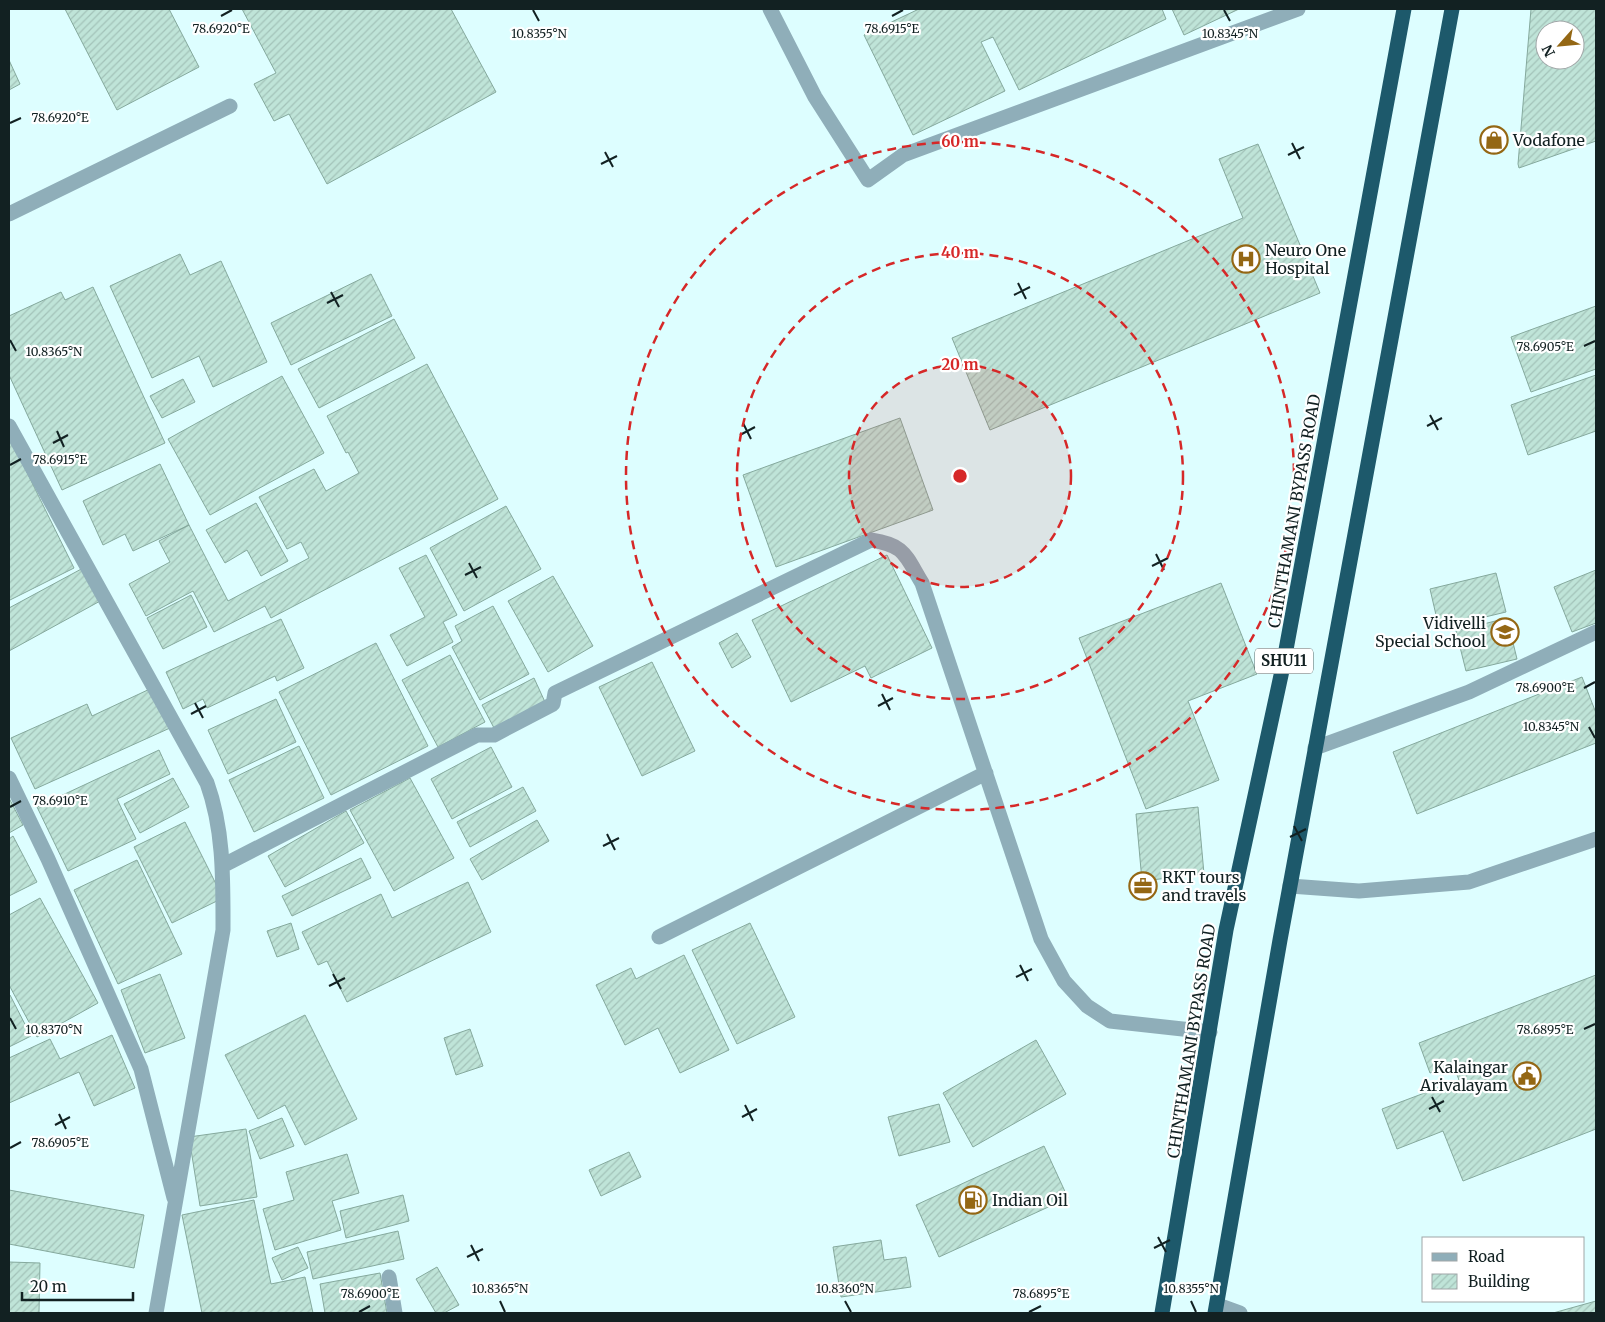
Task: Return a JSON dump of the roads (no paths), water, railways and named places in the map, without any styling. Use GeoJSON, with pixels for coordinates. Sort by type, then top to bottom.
{"type":"FeatureCollection","features":[{"type":"Feature","properties":{"kind":"highway","name":"CHINTHAMANI BYPASS ROAD"},"geometry":{"type":"LineString","coordinates":[[1162,1313],[1226,930],[1283,666],[1404,9]]}},
{"type":"Feature","properties":{"kind":"highway","name":"SHU11"},"geometry":{"type":"LineString","coordinates":[[1216,1309],[1315,748],[1452,9]]}},
{"type":"Feature","properties":{"kind":"street"},"geometry":{"type":"LineString","coordinates":[[770,9],[815,97],[868,180],[903,155],[1298,9]]}},
{"type":"Feature","properties":{"kind":"street"},"geometry":{"type":"LineString","coordinates":[[9,214],[230,106]]}},
{"type":"Feature","properties":{"kind":"street"},"geometry":{"type":"LineString","coordinates":[[9,426],[207,783],[214,802],[222,866],[223,930],[156,1313]]}},
{"type":"Feature","properties":{"kind":"street"},"geometry":{"type":"LineString","coordinates":[[222,866],[476,735],[494,736],[553,704],[555,693],[870,540],[889,543],[904,552],[922,583],[1041,939],[1064,982],[1086,1006],[1110,1021],[1210,1032]]}},
{"type":"Feature","properties":{"kind":"street"},"geometry":{"type":"LineString","coordinates":[[1315,748],[1470,692],[1596,632]]}},
{"type":"Feature","properties":{"kind":"street"},"geometry":{"type":"LineString","coordinates":[[659,937],[986,773]]}},
{"type":"Feature","properties":{"kind":"street"},"geometry":{"type":"LineString","coordinates":[[9,778],[48,859],[141,1069],[175,1205]]}},
{"type":"Feature","properties":{"kind":"street"},"geometry":{"type":"LineString","coordinates":[[1290,886],[1359,891],[1469,882],[1596,840]]}},
{"type":"Feature","properties":{"kind":"street"},"geometry":{"type":"LineString","coordinates":[[389,1277],[395,1313]]}},
{"type":"Feature","properties":{"kind":"street"},"geometry":{"type":"LineString","coordinates":[[1216,1309],[1240,1313]]}},
{"type":"Feature","properties":{"kind":"place","name":"Vodafone"},"geometry":{"type":"Point","coordinates":[1494,140]}},
{"type":"Feature","properties":{"kind":"place","name":"Neuro One Hospital"},"geometry":{"type":"Point","coordinates":[1246,259]}},
{"type":"Feature","properties":{"kind":"place","name":"Vidivelli Special School"},"geometry":{"type":"Point","coordinates":[1505,632]}},
{"type":"Feature","properties":{"kind":"place","name":"RKT tours and travels"},"geometry":{"type":"Point","coordinates":[1143,886]}},
{"type":"Feature","properties":{"kind":"place","name":"Kalaingar Arivalayam"},"geometry":{"type":"Point","coordinates":[1527,1076]}},
{"type":"Feature","properties":{"kind":"place","name":"Indian Oil"},"geometry":{"type":"Point","coordinates":[973,1200]}}]}
